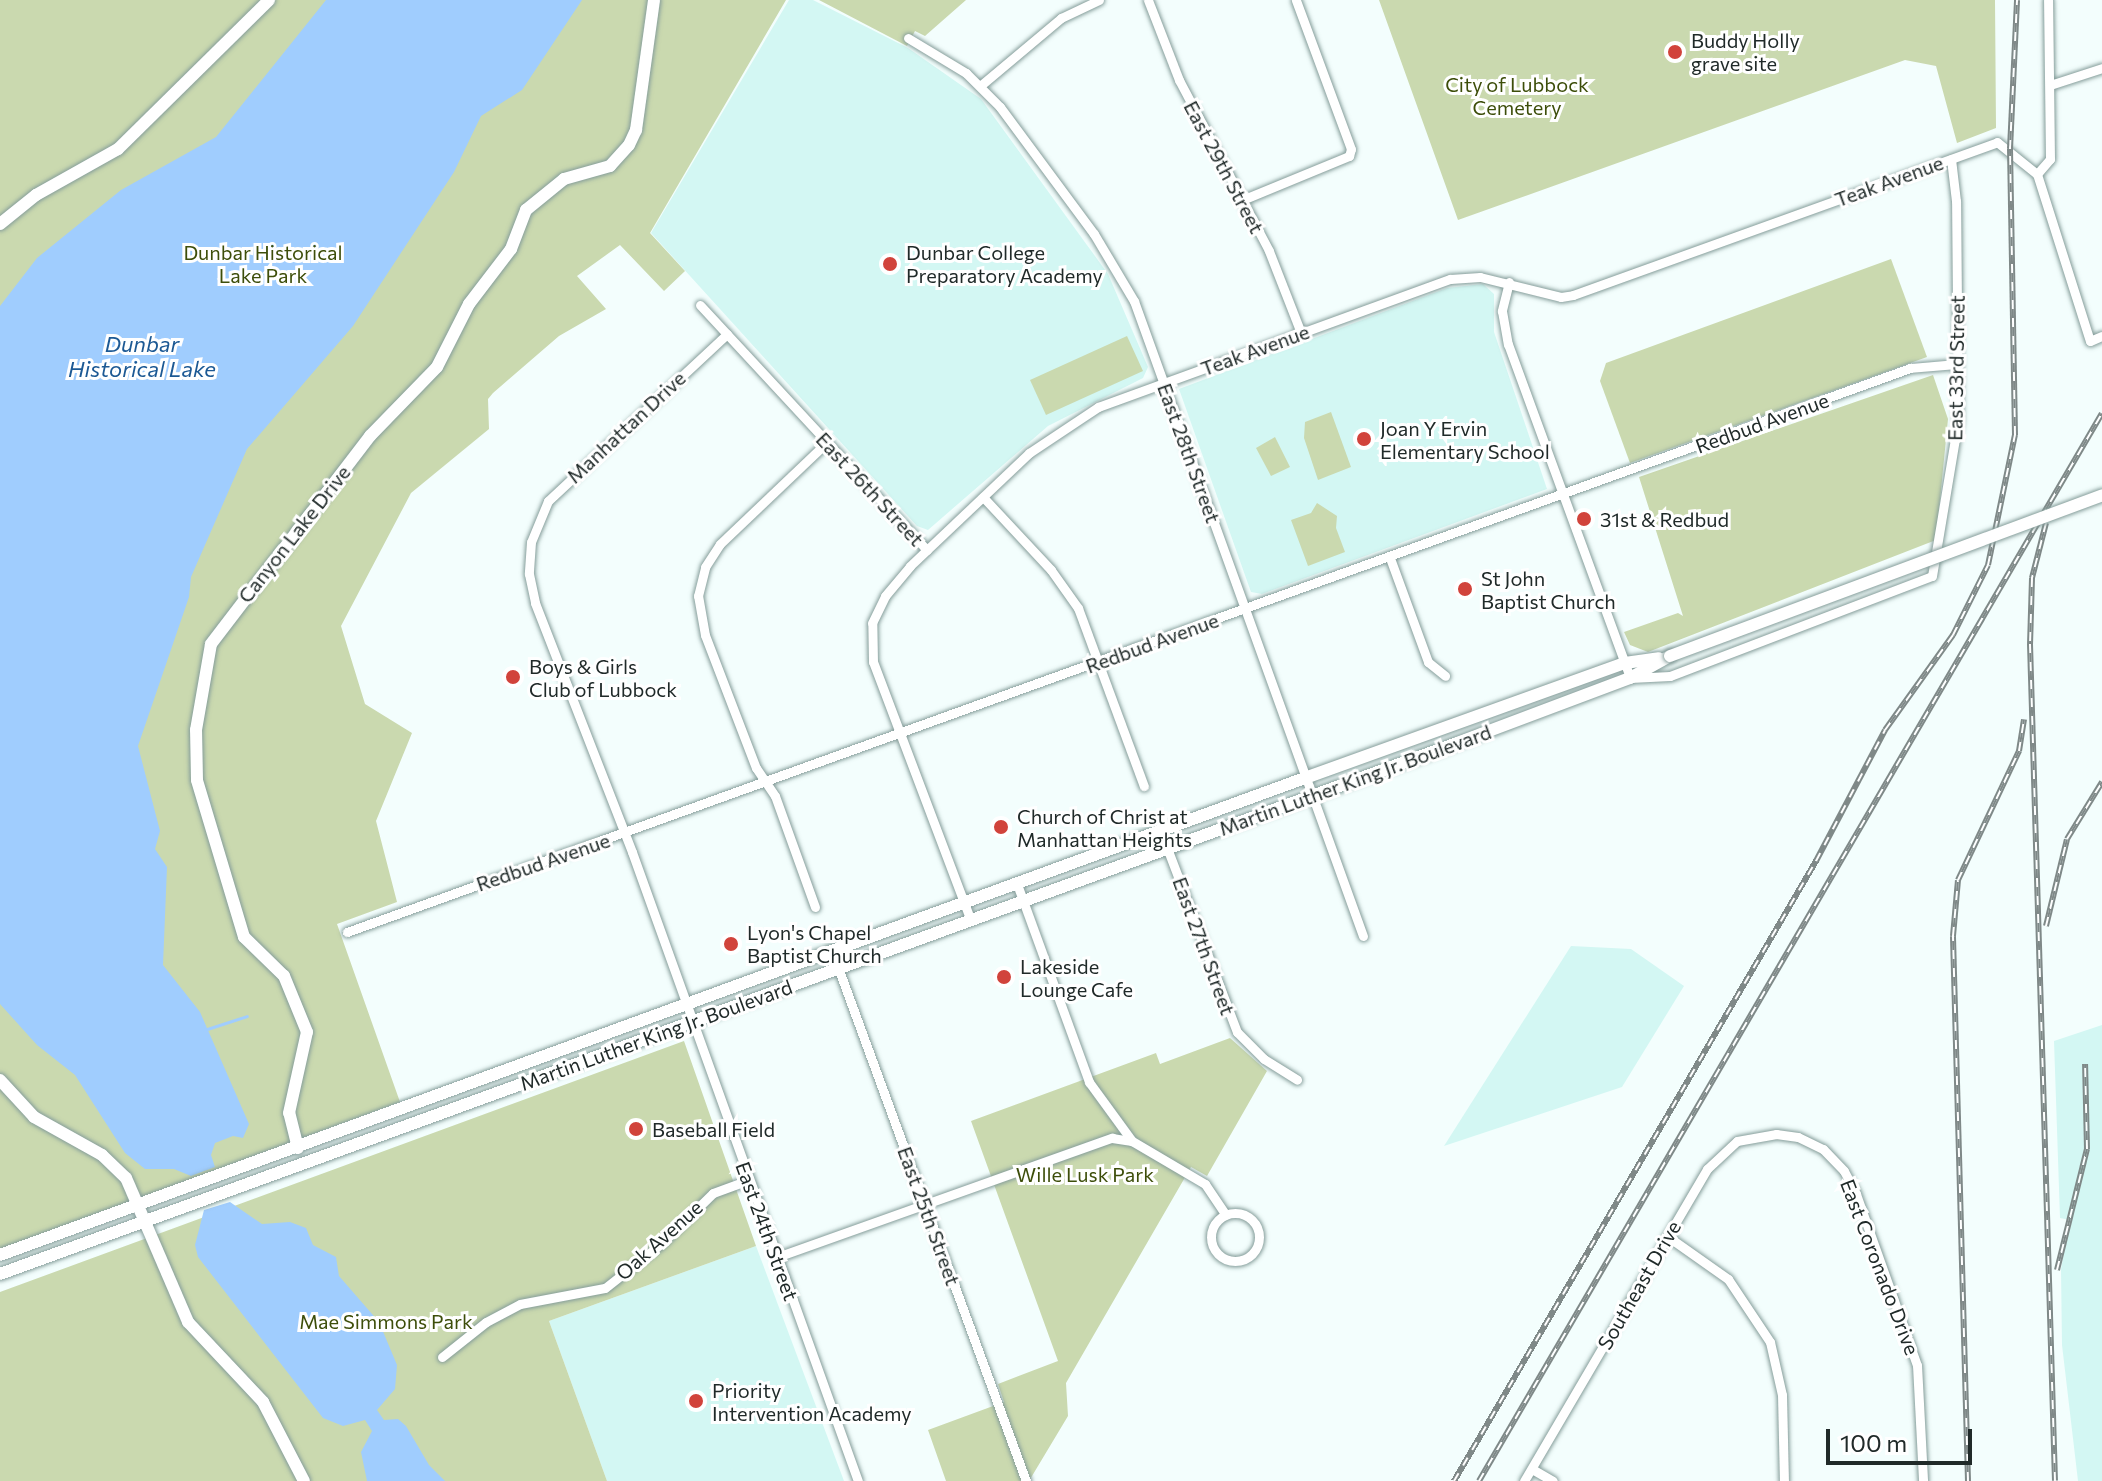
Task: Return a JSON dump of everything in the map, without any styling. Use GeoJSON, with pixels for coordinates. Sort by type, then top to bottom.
{"type":"FeatureCollection","features":[{"type":"Feature","properties":{"kind":"main road"},"geometry":{"type":"LineString","coordinates":[[0,224],[36,195],[118,149],[269,0]]}},
{"type":"Feature","properties":{"kind":"main road","name":"Canyon Lake Drive"},"geometry":{"type":"LineString","coordinates":[[298,1148],[289,1113],[307,1032],[284,976],[244,937],[197,780],[196,730],[211,644],[370,436],[437,367],[469,304],[511,249],[526,210],[564,179],[610,166],[629,145],[636,130],[654,0]]}},
{"type":"Feature","properties":{"kind":"main road","name":"Martin Luther King Jr. Boulevard"},"geometry":{"type":"LineString","coordinates":[[0,1274],[1630,678],[1670,656],[2102,495]]}},
{"type":"Feature","properties":{"kind":"main road","name":"Martin Luther King Jr. Boulevard"},"geometry":{"type":"LineString","coordinates":[[0,1255],[1625,663],[1670,656]]}},
{"type":"Feature","properties":{"kind":"main road"},"geometry":{"type":"LineString","coordinates":[[0,1080],[48,1127],[116,1167],[138,1205],[188,1322],[263,1402],[302,1480]]}},
{"type":"Feature","properties":{"kind":"street"},"geometry":{"type":"LineString","coordinates":[[980,86],[1061,18],[1099,0]]}},
{"type":"Feature","properties":{"kind":"street","name":"East 29th Street"},"geometry":{"type":"LineString","coordinates":[[1148,0],[1179,80],[1274,261],[1301,333]]}},
{"type":"Feature","properties":{"kind":"street"},"geometry":{"type":"LineString","coordinates":[[1242,200],[1350,153],[1350,138],[1296,0]]}},
{"type":"Feature","properties":{"kind":"street"},"geometry":{"type":"LineString","coordinates":[[2048,0],[2050,159],[2037,174],[2090,341],[2102,336]]}},
{"type":"Feature","properties":{"kind":"street","name":"East 28th Street"},"geometry":{"type":"LineString","coordinates":[[908,38],[980,86],[1020,132],[1113,262],[1134,301],[1363,936]]}},
{"type":"Feature","properties":{"kind":"street"},"geometry":{"type":"LineString","coordinates":[[2050,85],[2102,68]]}},
{"type":"Feature","properties":{"kind":"street","name":"Teak Avenue"},"geometry":{"type":"LineString","coordinates":[[927,550],[983,497],[1072,422],[1164,383],[1450,279],[1488,278],[1547,294],[1573,295],[1997,142],[2037,174]]}},
{"type":"Feature","properties":{"kind":"street","name":"East 33rd Street"},"geometry":{"type":"LineString","coordinates":[[1630,678],[1644,681],[1680,673],[1932,576],[1958,421],[1956,201],[1951,159]]}},
{"type":"Feature","properties":{"kind":"street"},"geometry":{"type":"LineString","coordinates":[[1509,282],[1503,326],[1630,678]]}},
{"type":"Feature","properties":{"kind":"street","name":"East 26th Street"},"geometry":{"type":"LineString","coordinates":[[700,305],[927,550],[893,584],[872,623],[873,662],[971,921]]}},
{"type":"Feature","properties":{"kind":"street","name":"Manhattan Drive"},"geometry":{"type":"LineString","coordinates":[[535,527],[560,488],[727,334]]}},
{"type":"Feature","properties":{"kind":"street","name":"Redbud Avenue"},"geometry":{"type":"LineString","coordinates":[[347,932],[766,784],[1910,368],[1958,364]]}},
{"type":"Feature","properties":{"kind":"street"},"geometry":{"type":"LineString","coordinates":[[815,907],[702,624],[701,582],[712,554],[728,534],[827,442]]}},
{"type":"Feature","properties":{"kind":"street"},"geometry":{"type":"LineString","coordinates":[[983,497],[1066,589],[1099,662],[1144,786]]}},
{"type":"Feature","properties":{"kind":"street","name":"East 24th Street"},"geometry":{"type":"LineString","coordinates":[[535,527],[529,559],[535,603],[624,835],[858,1481]]}},
{"type":"Feature","properties":{"kind":"street"},"geometry":{"type":"LineString","coordinates":[[1390,558],[1428,662],[1445,676]]}},
{"type":"Feature","properties":{"kind":"street","name":"East 27th Street"},"geometry":{"type":"LineString","coordinates":[[1161,832],[1237,1032],[1264,1059],[1297,1080]]}},
{"type":"Feature","properties":{"kind":"street"},"geometry":{"type":"LineString","coordinates":[[1017,884],[1089,1082],[1132,1141],[1205,1184],[1226,1215]]}},
{"type":"Feature","properties":{"kind":"street","name":"East 25th Street"},"geometry":{"type":"LineString","coordinates":[[832,951],[1026,1481]]}},
{"type":"Feature","properties":{"kind":"street","name":"Southeast Drive"},"geometry":{"type":"LineString","coordinates":[[1524,1481],[1667,1236],[1723,1151],[1748,1136],[1786,1135]]}},
{"type":"Feature","properties":{"kind":"street","name":"East Coronado Drive"},"geometry":{"type":"LineString","coordinates":[[1786,1135],[1823,1149],[1844,1171],[1856,1194],[1917,1365],[1923,1481]]}},
{"type":"Feature","properties":{"kind":"street"},"geometry":{"type":"LineString","coordinates":[[777,1257],[1103,1140],[1132,1141]]}},
{"type":"Feature","properties":{"kind":"street","name":"Oak Avenue"},"geometry":{"type":"LineString","coordinates":[[442,1357],[486,1322],[520,1304],[605,1288],[713,1193],[748,1180]]}},
{"type":"Feature","properties":{"kind":"street"},"geometry":{"type":"LineString","coordinates":[[1243,1214],[1257,1227],[1258,1245],[1247,1259],[1229,1260],[1214,1247],[1212,1229],[1226,1215],[1243,1214]]}},
{"type":"Feature","properties":{"kind":"street"},"geometry":{"type":"LineString","coordinates":[[1667,1236],[1728,1279],[1770,1342],[1782,1395],[1784,1481]]}},
{"type":"Feature","properties":{"kind":"street"},"geometry":{"type":"LineString","coordinates":[[1532,1469],[1553,1481]]}},
{"type":"Feature","properties":{"kind":"shaded area","name":"Dunbar College Preparatory Academy"},"geometry":{"type":"Polygon","coordinates":[[[789,0],[813,0],[908,48],[981,99],[1108,274],[1148,367],[1143,378],[1048,426],[928,530],[917,526],[651,233],[789,0]]]}},
{"type":"Feature","properties":{"kind":"shaded area","name":"Joan Y Ervin Elementary School"},"geometry":{"type":"Polygon","coordinates":[[[1483,284],[1494,294],[1494,332],[1547,489],[1262,594],[1251,592],[1179,389],[1447,288],[1483,284]]]}},
{"type":"Feature","properties":{"kind":"shaded area"},"geometry":{"type":"Polygon","coordinates":[[[1571,946],[1631,949],[1684,986],[1622,1087],[1444,1146],[1571,946]]]}},
{"type":"Feature","properties":{"kind":"shaded area"},"geometry":{"type":"Polygon","coordinates":[[[2102,1025],[2102,1481],[2078,1481],[2062,1345],[2061,1269],[2070,1220],[2060,1218],[2054,1041],[2102,1025]]]}},
{"type":"Feature","properties":{"kind":"shaded area","name":"Priority Intervention Academy"},"geometry":{"type":"Polygon","coordinates":[[[756,1246],[844,1481],[607,1481],[549,1321],[756,1246]]]}},
{"type":"Feature","properties":{"kind":"green space","name":"Dunbar Historical Lake Park"},"geometry":{"type":"Polygon","coordinates":[[[0,0],[786,0],[650,233],[685,271],[664,291],[620,245],[577,276],[606,309],[559,336],[493,393],[488,399],[489,429],[411,493],[341,626],[365,704],[412,733],[376,821],[397,902],[337,924],[400,1102],[0,1249],[0,0]]]}},
{"type":"Feature","properties":{"kind":"green space"},"geometry":{"type":"Polygon","coordinates":[[[819,0],[966,0],[925,36],[915,31],[907,46],[819,0]]]}},
{"type":"Feature","properties":{"kind":"green space","name":"City of Lubbock Cemetery"},"geometry":{"type":"Polygon","coordinates":[[[1379,0],[1995,0],[1996,128],[1957,143],[1936,66],[1905,60],[1458,220],[1379,0]]]}},
{"type":"Feature","properties":{"kind":"green space"},"geometry":{"type":"Polygon","coordinates":[[[1891,259],[1927,357],[1630,463],[1600,381],[1606,363],[1891,259]]]}},
{"type":"Feature","properties":{"kind":"green space"},"geometry":{"type":"Polygon","coordinates":[[[1127,336],[1143,371],[1046,415],[1030,380],[1127,336]]]}},
{"type":"Feature","properties":{"kind":"green space"},"geometry":{"type":"Polygon","coordinates":[[[1933,375],[1948,419],[1936,540],[1648,652],[1630,645],[1624,632],[1678,613],[1683,616],[1639,477],[1933,375]]]}},
{"type":"Feature","properties":{"kind":"green space"},"geometry":{"type":"Polygon","coordinates":[[[1331,412],[1351,467],[1318,480],[1304,438],[1305,422],[1331,412]]]}},
{"type":"Feature","properties":{"kind":"green space"},"geometry":{"type":"Polygon","coordinates":[[[1275,437],[1290,467],[1271,476],[1256,448],[1275,437]]]}},
{"type":"Feature","properties":{"kind":"green space"},"geometry":{"type":"Polygon","coordinates":[[[1317,503],[1337,516],[1336,528],[1345,552],[1308,566],[1291,520],[1311,513],[1317,503]]]}},
{"type":"Feature","properties":{"kind":"green space","name":"Wille Lusk Park"},"geometry":{"type":"Polygon","coordinates":[[[1230,1038],[1267,1071],[1207,1176],[1191,1167],[1066,1383],[1068,1416],[1029,1481],[946,1481],[928,1430],[1004,1402],[998,1384],[1058,1361],[971,1121],[1156,1053],[1160,1064],[1230,1038]]]}},
{"type":"Feature","properties":{"kind":"green space","name":"Mae Simmons Park"},"geometry":{"type":"Polygon","coordinates":[[[684,1041],[756,1246],[549,1321],[607,1481],[0,1481],[0,1292],[684,1041]]]}},
{"type":"Feature","properties":{"kind":"water","name":"Dunbar Historical Lake"},"geometry":{"type":"Polygon","coordinates":[[[326,0],[582,0],[522,90],[481,116],[454,172],[353,326],[247,449],[191,577],[189,597],[138,746],[160,831],[155,849],[167,867],[163,965],[200,1012],[249,1124],[243,1138],[233,1136],[215,1143],[211,1155],[215,1167],[191,1176],[174,1169],[145,1169],[125,1153],[75,1075],[37,1045],[0,1004],[0,306],[37,258],[121,190],[216,137],[326,0]]]}},
{"type":"Feature","properties":{"kind":"water"},"geometry":{"type":"Polygon","coordinates":[[[230,1202],[262,1224],[290,1222],[306,1228],[313,1245],[336,1257],[339,1276],[379,1322],[397,1365],[395,1389],[377,1410],[384,1420],[398,1419],[406,1426],[429,1465],[445,1481],[367,1481],[361,1452],[372,1431],[365,1420],[343,1426],[323,1418],[198,1257],[195,1245],[204,1210],[230,1202]]]}},
{"type":"Feature","properties":{"kind":"waterway"},"geometry":{"type":"LineString","coordinates":[[204,1030],[247,1016]]}},
{"type":"Feature","properties":{"kind":"railway"},"geometry":{"type":"LineString","coordinates":[[1454,1481],[1816,861],[1885,730],[1953,635],[1988,565],[2015,435],[2010,149],[2017,0]]}},
{"type":"Feature","properties":{"kind":"railway"},"geometry":{"type":"LineString","coordinates":[[1479,1481],[2102,413]]}},
{"type":"Feature","properties":{"kind":"railway"},"geometry":{"type":"LineString","coordinates":[[2046,523],[2032,578],[2030,644],[2055,1481]]}},
{"type":"Feature","properties":{"kind":"railway"},"geometry":{"type":"LineString","coordinates":[[1968,1481],[1953,936],[1958,880],[2019,751],[2024,719]]}},
{"type":"Feature","properties":{"kind":"railway"},"geometry":{"type":"LineString","coordinates":[[2046,926],[2067,839],[2102,782]]}},
{"type":"Feature","properties":{"kind":"railway"},"geometry":{"type":"LineString","coordinates":[[2057,1270],[2087,1149],[2085,1064]]}},
{"type":"Feature","properties":{"kind":"place","name":"Buddy Holly grave site"},"geometry":{"type":"Point","coordinates":[1675,52]}},
{"type":"Feature","properties":{"kind":"place","name":"Dunbar College Preparatory Academy"},"geometry":{"type":"Point","coordinates":[890,264]}},
{"type":"Feature","properties":{"kind":"place","name":"Joan Y Ervin Elementary School"},"geometry":{"type":"Point","coordinates":[1364,439]}},
{"type":"Feature","properties":{"kind":"place","name":"31st & Redbud"},"geometry":{"type":"Point","coordinates":[1584,519]}},
{"type":"Feature","properties":{"kind":"place","name":"St John Baptist Church"},"geometry":{"type":"Point","coordinates":[1465,589]}},
{"type":"Feature","properties":{"kind":"place","name":"Boys & Girls Club of Lubbock"},"geometry":{"type":"Point","coordinates":[513,677]}},
{"type":"Feature","properties":{"kind":"place","name":"Church of Christ at Manhattan Heights"},"geometry":{"type":"Point","coordinates":[1001,827]}},
{"type":"Feature","properties":{"kind":"place","name":"Lyon's Chapel Baptist Church"},"geometry":{"type":"Point","coordinates":[731,944]}},
{"type":"Feature","properties":{"kind":"place","name":"Lakeside Lounge Cafe"},"geometry":{"type":"Point","coordinates":[1004,977]}},
{"type":"Feature","properties":{"kind":"place","name":"Baseball Field"},"geometry":{"type":"Point","coordinates":[636,1129]}},
{"type":"Feature","properties":{"kind":"place","name":"Priority Intervention Academy"},"geometry":{"type":"Point","coordinates":[696,1401]}}]}
